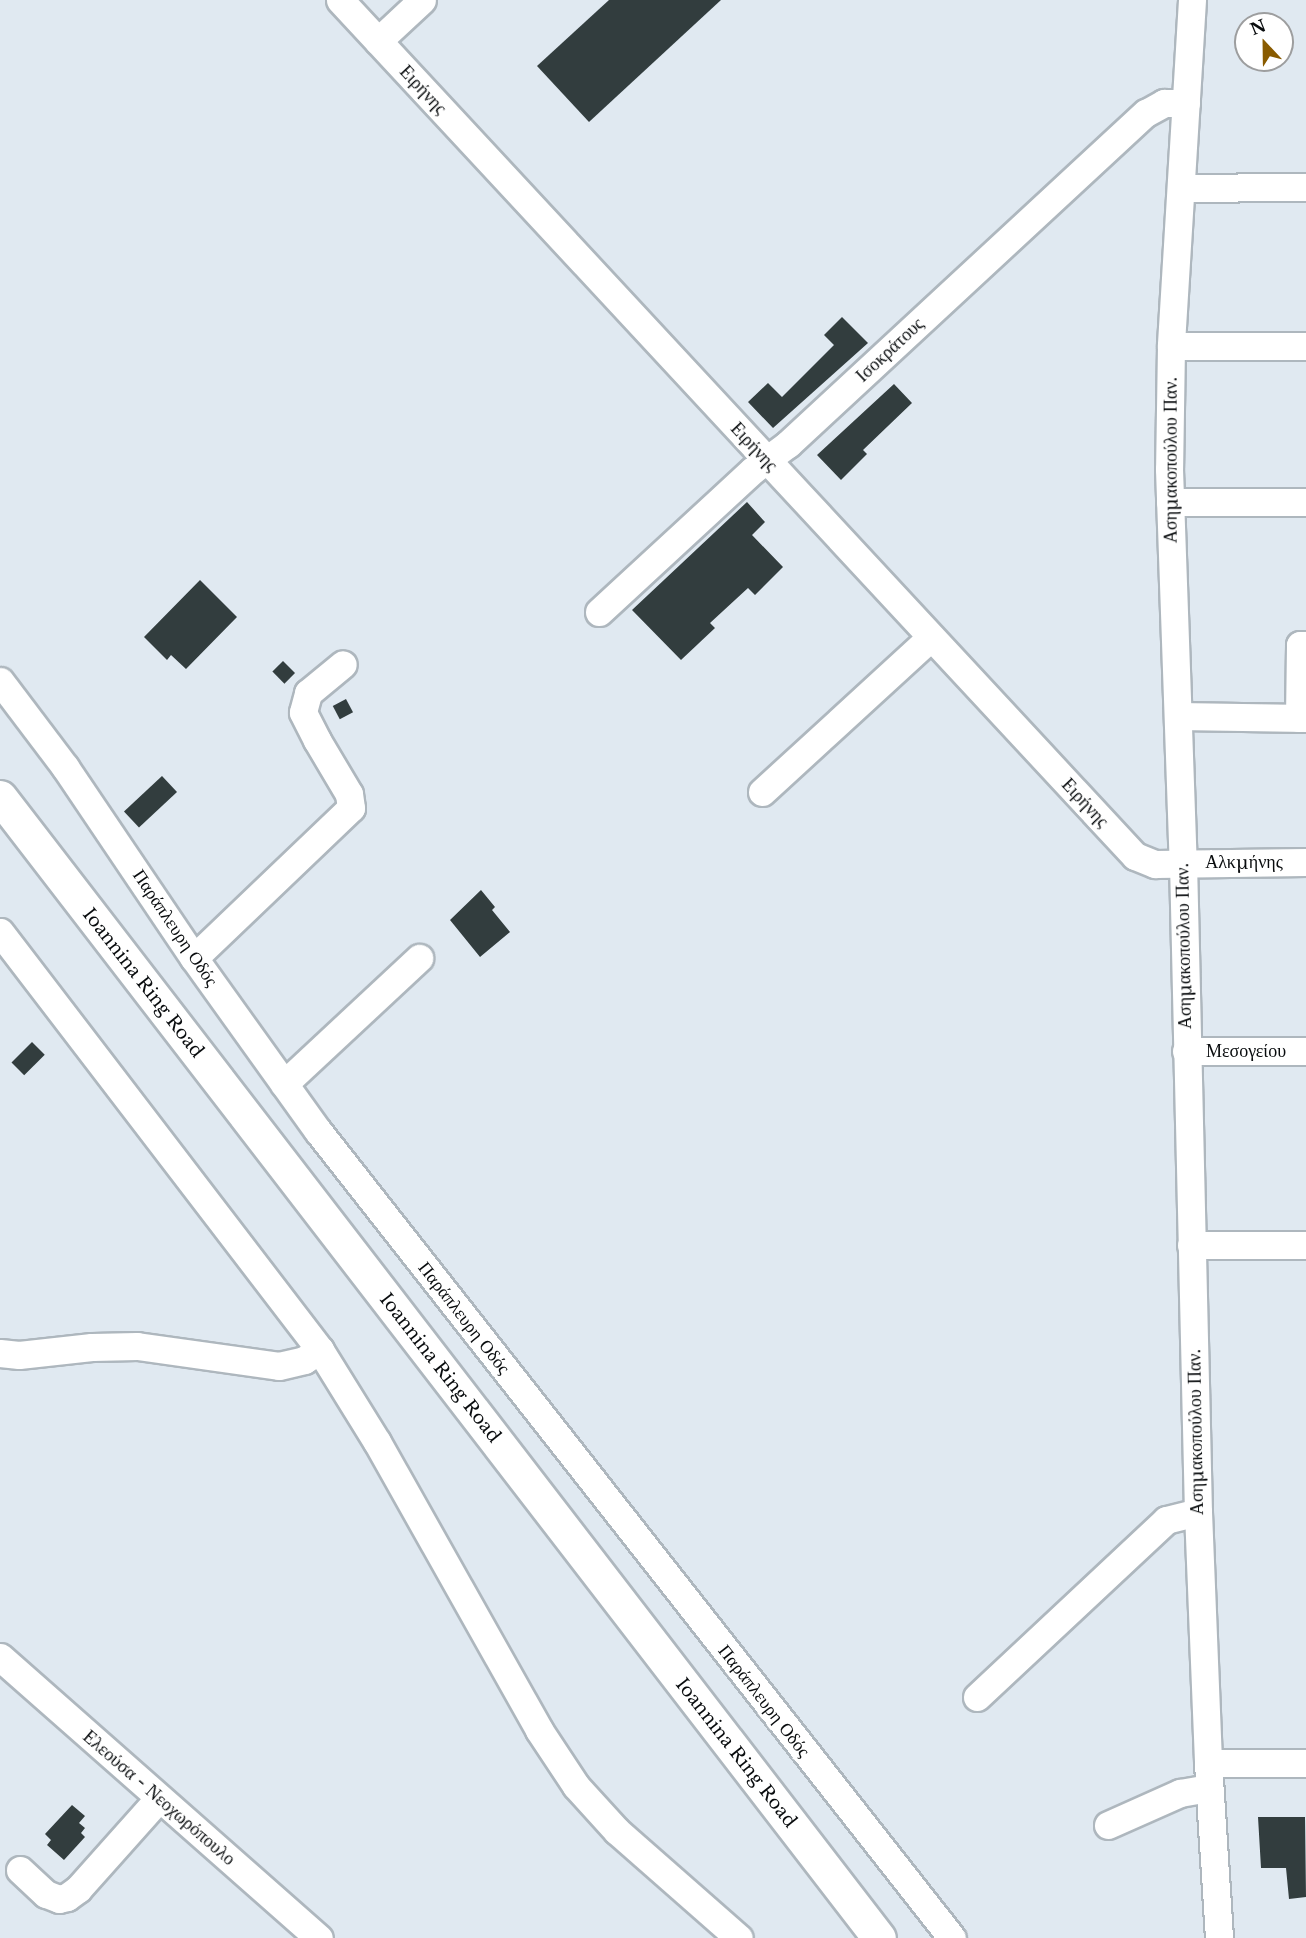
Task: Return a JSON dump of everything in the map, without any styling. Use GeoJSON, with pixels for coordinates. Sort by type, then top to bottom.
{"type":"FeatureCollection","features":[{"type":"Feature","properties":{"kind":"highway","name":"Ioannina Ring Road"},"geometry":{"type":"LineString","coordinates":[[0,798],[879,1938]]}},
{"type":"Feature","properties":{"kind":"street","name":"Ειρήνης"},"geometry":{"type":"LineString","coordinates":[[340,0],[1136,856],[1155,864],[1183,862]]}},
{"type":"Feature","properties":{"kind":"street"},"geometry":{"type":"LineString","coordinates":[[378,41],[422,0]]}},
{"type":"Feature","properties":{"kind":"street","name":"Ασημακοπούλου Παν."},"geometry":{"type":"LineString","coordinates":[[1192,0],[1171,346],[1170,502],[1183,862],[1198,1512],[1209,1776],[1219,1938]]}},
{"type":"Feature","properties":{"kind":"street","name":"Ισοκράτους"},"geometry":{"type":"LineString","coordinates":[[599,612],[766,460],[797,436],[1146,113],[1164,104],[1186,103]]}},
{"type":"Feature","properties":{"kind":"street"},"geometry":{"type":"LineString","coordinates":[[1181,188],[1306,187]]}},
{"type":"Feature","properties":{"kind":"street"},"geometry":{"type":"LineString","coordinates":[[1171,346],[1306,346]]}},
{"type":"Feature","properties":{"kind":"street"},"geometry":{"type":"LineString","coordinates":[[1170,502],[1306,502]]}},
{"type":"Feature","properties":{"kind":"street"},"geometry":{"type":"LineString","coordinates":[[762,792],[931,637]]}},
{"type":"Feature","properties":{"kind":"street"},"geometry":{"type":"LineString","coordinates":[[1178,717],[1302,718],[1300,645],[1306,645]]}},
{"type":"Feature","properties":{"kind":"street"},"geometry":{"type":"LineString","coordinates":[[194,958],[351,808],[349,794],[303,712],[308,693],[342,664]]}},
{"type":"Feature","properties":{"kind":"street","name":"Παράπλευρη Οδός"},"geometry":{"type":"LineString","coordinates":[[0,681],[71,776],[194,958],[284,1084],[377,1207],[952,1938]]}},
{"type":"Feature","properties":{"kind":"street","name":"Αλκμήνης"},"geometry":{"type":"LineString","coordinates":[[1183,862],[1306,862]]}},
{"type":"Feature","properties":{"kind":"street"},"geometry":{"type":"LineString","coordinates":[[0,932],[320,1350],[377,1442],[539,1730],[576,1786],[617,1832],[739,1938]]}},
{"type":"Feature","properties":{"kind":"street"},"geometry":{"type":"LineString","coordinates":[[284,1084],[418,958]]}},
{"type":"Feature","properties":{"kind":"street","name":"Μεσογείου"},"geometry":{"type":"LineString","coordinates":[[1186,1051],[1306,1052]]}},
{"type":"Feature","properties":{"kind":"street"},"geometry":{"type":"LineString","coordinates":[[1191,1245],[1306,1245]]}},
{"type":"Feature","properties":{"kind":"street"},"geometry":{"type":"LineString","coordinates":[[0,1353],[19,1355],[92,1347],[137,1346],[279,1366],[304,1360],[320,1350]]}},
{"type":"Feature","properties":{"kind":"street"},"geometry":{"type":"LineString","coordinates":[[977,1697],[1166,1520],[1198,1512]]}},
{"type":"Feature","properties":{"kind":"street","name":"Ελεούσα - Νεοχωρόπουλο"},"geometry":{"type":"LineString","coordinates":[[0,1657],[319,1938]]}},
{"type":"Feature","properties":{"kind":"street"},"geometry":{"type":"LineString","coordinates":[[1108,1825],[1180,1793],[1209,1776],[1306,1763]]}},
{"type":"Feature","properties":{"kind":"street"},"geometry":{"type":"LineString","coordinates":[[20,1870],[46,1894],[59,1899],[67,1897],[78,1889],[159,1798]]}},
{"type":"Feature","properties":{"kind":"building"},"geometry":{"type":"Polygon","coordinates":[[[609,0],[721,0],[589,122],[537,66],[609,0]]]}},
{"type":"Feature","properties":{"kind":"building"},"geometry":{"type":"Polygon","coordinates":[[[842,317],[868,343],[773,428],[748,402],[768,383],[782,397],[834,345],[824,335],[842,317]]]}},
{"type":"Feature","properties":{"kind":"building"},"geometry":{"type":"Polygon","coordinates":[[[894,384],[912,403],[863,450],[867,454],[841,480],[817,455],[894,384]]]}},
{"type":"Feature","properties":{"kind":"building"},"geometry":{"type":"Polygon","coordinates":[[[747,502],[765,522],[752,535],[783,567],[755,595],[748,588],[710,623],[715,628],[681,660],[632,610],[747,502]]]}},
{"type":"Feature","properties":{"kind":"building"},"geometry":{"type":"Polygon","coordinates":[[[200,580],[237,617],[186,669],[171,655],[167,660],[144,637],[200,580]]]}},
{"type":"Feature","properties":{"kind":"building"},"geometry":{"type":"Polygon","coordinates":[[[283,661],[295,673],[284,684],[272,672],[283,661]]]}},
{"type":"Feature","properties":{"kind":"building"},"geometry":{"type":"Polygon","coordinates":[[[346,699],[353,712],[340,719],[333,706],[346,699]]]}},
{"type":"Feature","properties":{"kind":"building"},"geometry":{"type":"Polygon","coordinates":[[[162,776],[177,792],[139,828],[124,811],[162,776]]]}},
{"type":"Feature","properties":{"kind":"building"},"geometry":{"type":"Polygon","coordinates":[[[481,890],[495,907],[492,910],[510,932],[480,957],[450,920],[481,890]]]}},
{"type":"Feature","properties":{"kind":"building"},"geometry":{"type":"Polygon","coordinates":[[[32,1042],[45,1055],[24,1075],[11,1063],[32,1042]]]}},
{"type":"Feature","properties":{"kind":"building"},"geometry":{"type":"Polygon","coordinates":[[[72,1805],[85,1816],[79,1823],[85,1828],[81,1833],[85,1837],[64,1860],[47,1845],[51,1840],[45,1834],[72,1805]]]}},
{"type":"Feature","properties":{"kind":"building"},"geometry":{"type":"Polygon","coordinates":[[[1258,1817],[1305,1817],[1306,1897],[1289,1899],[1286,1868],[1261,1868],[1258,1817]]]}}]}
